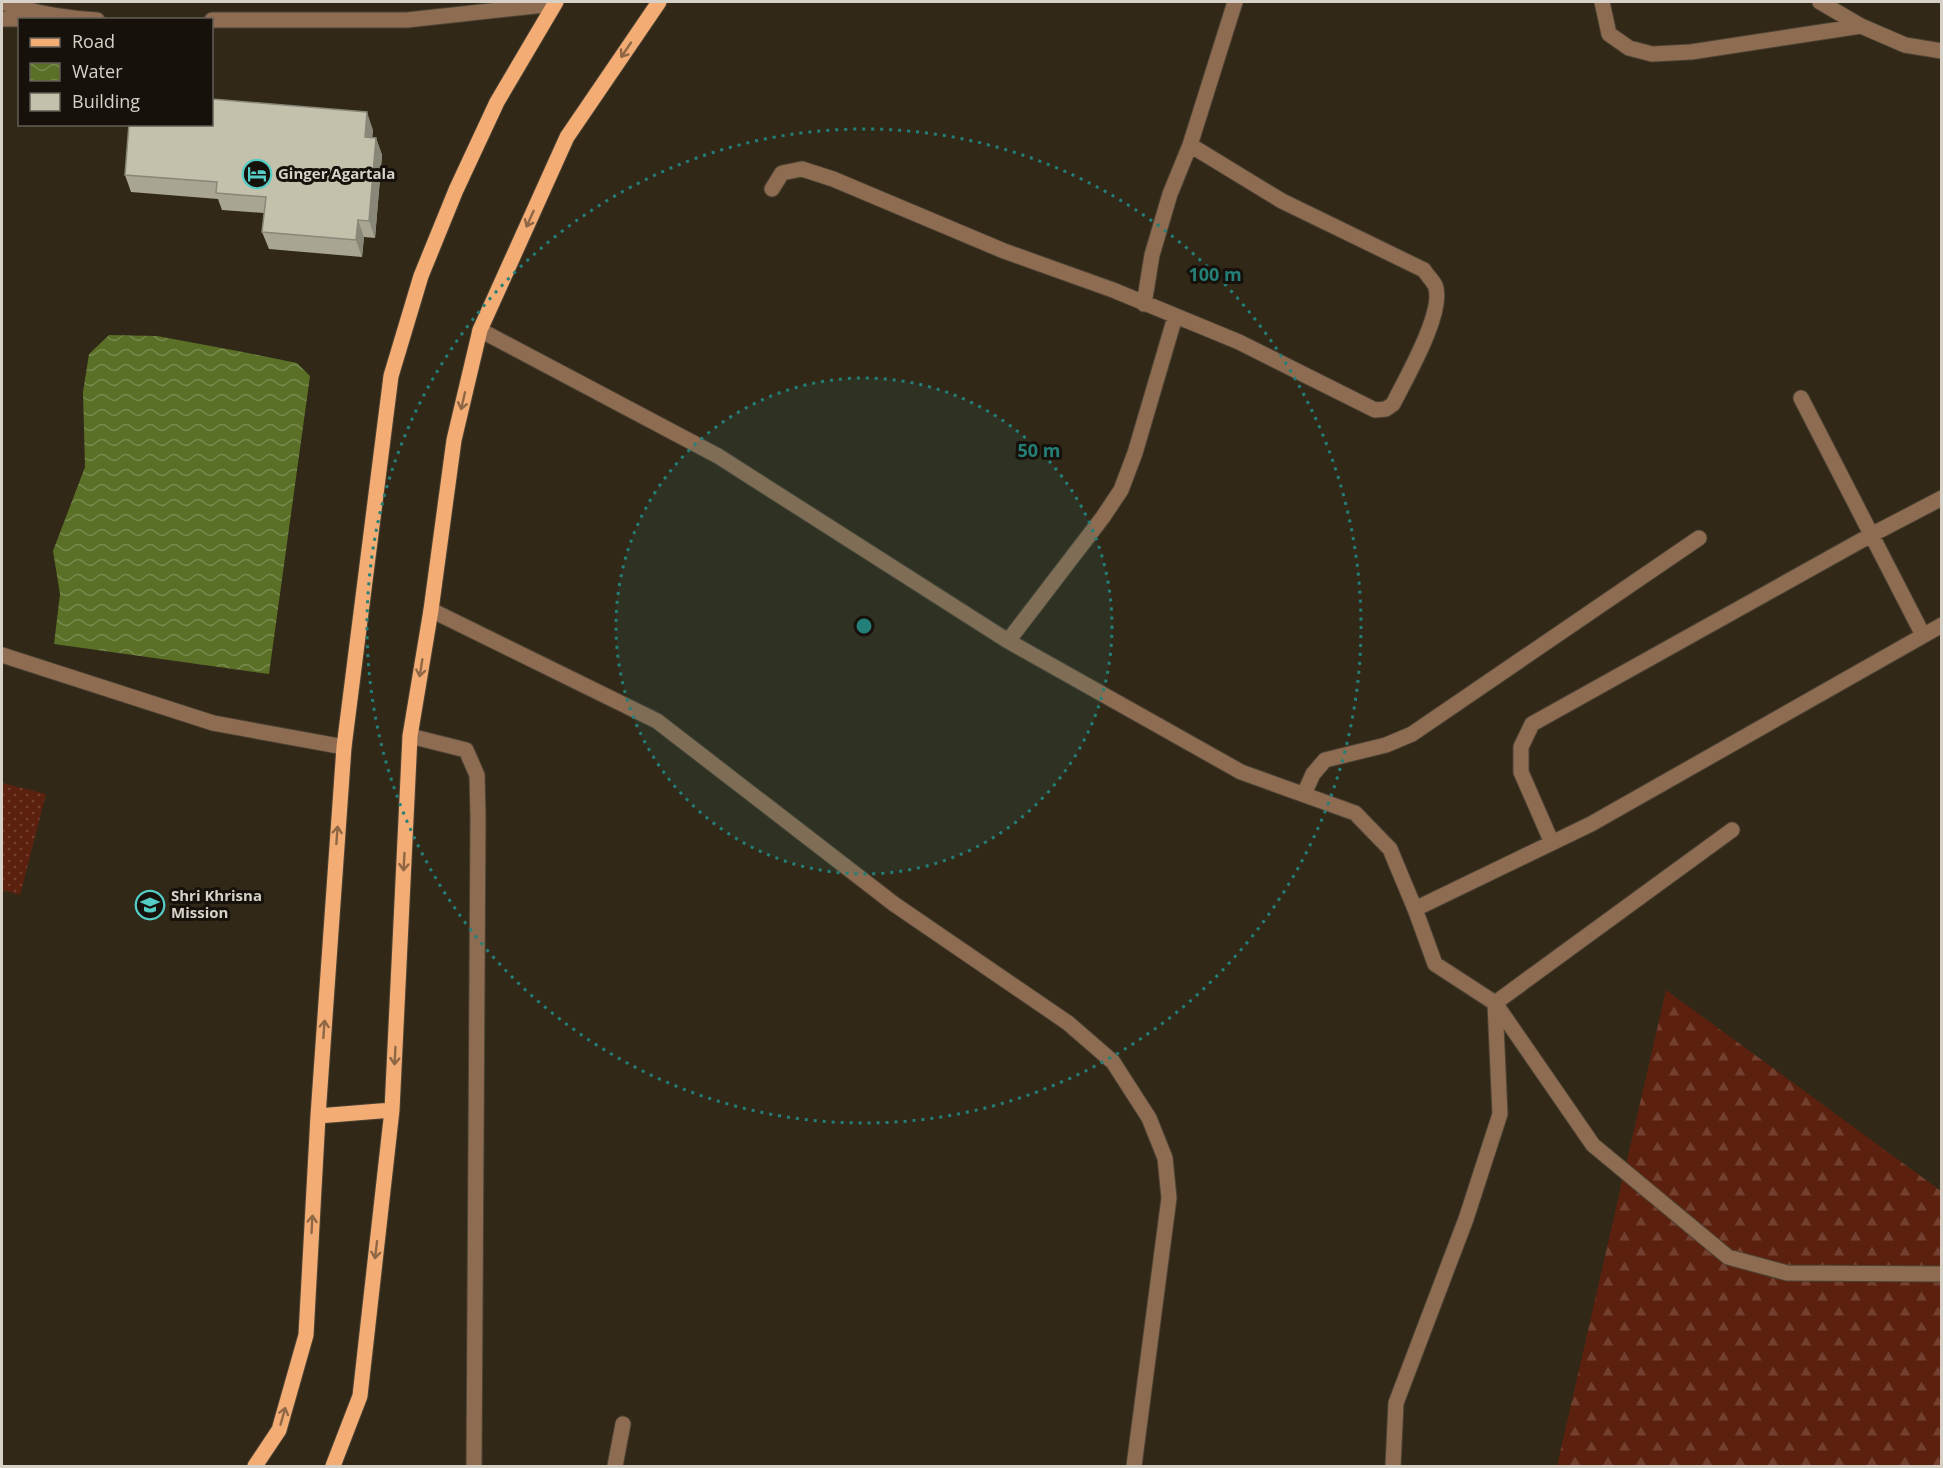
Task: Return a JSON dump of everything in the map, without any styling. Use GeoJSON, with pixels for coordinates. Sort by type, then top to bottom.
{"type":"FeatureCollection","features":[{"type":"Feature","properties":{"kind":"main road"},"geometry":{"type":"LineString","coordinates":[[333,1467],[360,1396],[393,1110],[410,736],[431,610],[454,440],[480,330],[567,137],[659,2]]}},
{"type":"Feature","properties":{"kind":"main road"},"geometry":{"type":"LineString","coordinates":[[255,1467],[279,1430],[306,1335],[318,1116],[344,747],[391,376],[421,276],[456,190],[497,102],[555,3]]}},
{"type":"Feature","properties":{"kind":"main road"},"geometry":{"type":"LineString","coordinates":[[318,1116],[393,1110]]}},
{"type":"Feature","properties":{"kind":"street"},"geometry":{"type":"LineString","coordinates":[[2,2],[30,12],[64,18]]}},
{"type":"Feature","properties":{"kind":"street"},"geometry":{"type":"LineString","coordinates":[[1144,304],[1152,255],[1170,195],[1190,145],[1235,2]]}},
{"type":"Feature","properties":{"kind":"street"},"geometry":{"type":"LineString","coordinates":[[1602,2],[1609,34],[1629,48],[1652,54],[1691,52],[1861,26]]}},
{"type":"Feature","properties":{"kind":"street"},"geometry":{"type":"LineString","coordinates":[[1820,2],[1861,26],[1905,45],[1941,51]]}},
{"type":"Feature","properties":{"kind":"street"},"geometry":{"type":"LineString","coordinates":[[213,20],[407,20],[555,3]]}},
{"type":"Feature","properties":{"kind":"street"},"geometry":{"type":"LineString","coordinates":[[2,19],[18,19]]}},
{"type":"Feature","properties":{"kind":"street"},"geometry":{"type":"LineString","coordinates":[[772,189],[782,172],[802,169],[833,179],[1004,251],[1239,342],[1375,410],[1383,410],[1393,404],[1430,328],[1436,302],[1436,287],[1424,270],[1282,201],[1190,145]]}},
{"type":"Feature","properties":{"kind":"street"},"geometry":{"type":"LineString","coordinates":[[1008,641],[1121,490],[1135,453],[1175,317]]}},
{"type":"Feature","properties":{"kind":"street"},"geometry":{"type":"LineString","coordinates":[[480,330],[718,456],[1008,641],[1242,772],[1355,813],[1390,849],[1435,964],[1495,1003],[1593,1145],[1728,1257],[1787,1273],[1941,1274]]}},
{"type":"Feature","properties":{"kind":"street"},"geometry":{"type":"LineString","coordinates":[[1802,398],[1923,635]]}},
{"type":"Feature","properties":{"kind":"street"},"geometry":{"type":"LineString","coordinates":[[1552,843],[1521,772],[1521,747],[1532,724],[1941,498]]}},
{"type":"Feature","properties":{"kind":"street"},"geometry":{"type":"LineString","coordinates":[[1304,794],[1314,774],[1325,760],[1386,745],[1412,734],[1699,538]]}},
{"type":"Feature","properties":{"kind":"street"},"geometry":{"type":"LineString","coordinates":[[431,610],[657,721],[894,904],[1068,1023],[1113,1062],[1149,1118],[1165,1158],[1169,1198],[1134,1467]]}},
{"type":"Feature","properties":{"kind":"street"},"geometry":{"type":"LineString","coordinates":[[1415,909],[1591,824],[1941,625]]}},
{"type":"Feature","properties":{"kind":"street"},"geometry":{"type":"LineString","coordinates":[[2,655],[213,723],[344,747]]}},
{"type":"Feature","properties":{"kind":"street"},"geometry":{"type":"LineString","coordinates":[[410,736],[466,750],[477,775],[474,1467]]}},
{"type":"Feature","properties":{"kind":"street"},"geometry":{"type":"LineString","coordinates":[[1495,1003],[1732,830]]}},
{"type":"Feature","properties":{"kind":"street"},"geometry":{"type":"LineString","coordinates":[[1393,1467],[1395,1403],[1466,1219],[1500,1114],[1495,1003]]}},
{"type":"Feature","properties":{"kind":"street"},"geometry":{"type":"LineString","coordinates":[[615,1467],[623,1424]]}},
{"type":"Feature","properties":{"kind":"green space"},"geometry":{"type":"Polygon","coordinates":[[[2,783],[46,794],[20,895],[2,890],[2,783]]]}},
{"type":"Feature","properties":{"kind":"green space"},"geometry":{"type":"Polygon","coordinates":[[[1666,990],[1941,1191],[1941,1466],[1557,1466],[1666,990]]]}},
{"type":"Feature","properties":{"kind":"water"},"geometry":{"type":"Polygon","coordinates":[[[109,335],[157,336],[297,363],[310,376],[269,674],[54,644],[60,594],[53,551],[85,467],[83,392],[89,354],[109,335]]]}},
{"type":"Feature","properties":{"kind":"building","name":"Ginger Agartala"},"geometry":{"type":"Polygon","coordinates":[[[213,99],[367,112],[365,137],[376,138],[369,221],[358,220],[356,240],[262,232],[266,197],[216,193],[217,182],[125,175],[129,126],[213,126],[213,99]]]}},
{"type":"Feature","properties":{"kind":"place","name":"Ginger Agartala"},"geometry":{"type":"Point","coordinates":[257,174]}},
{"type":"Feature","properties":{"kind":"place","name":"Shri Khrisna Mission"},"geometry":{"type":"Point","coordinates":[150,905]}}]}
